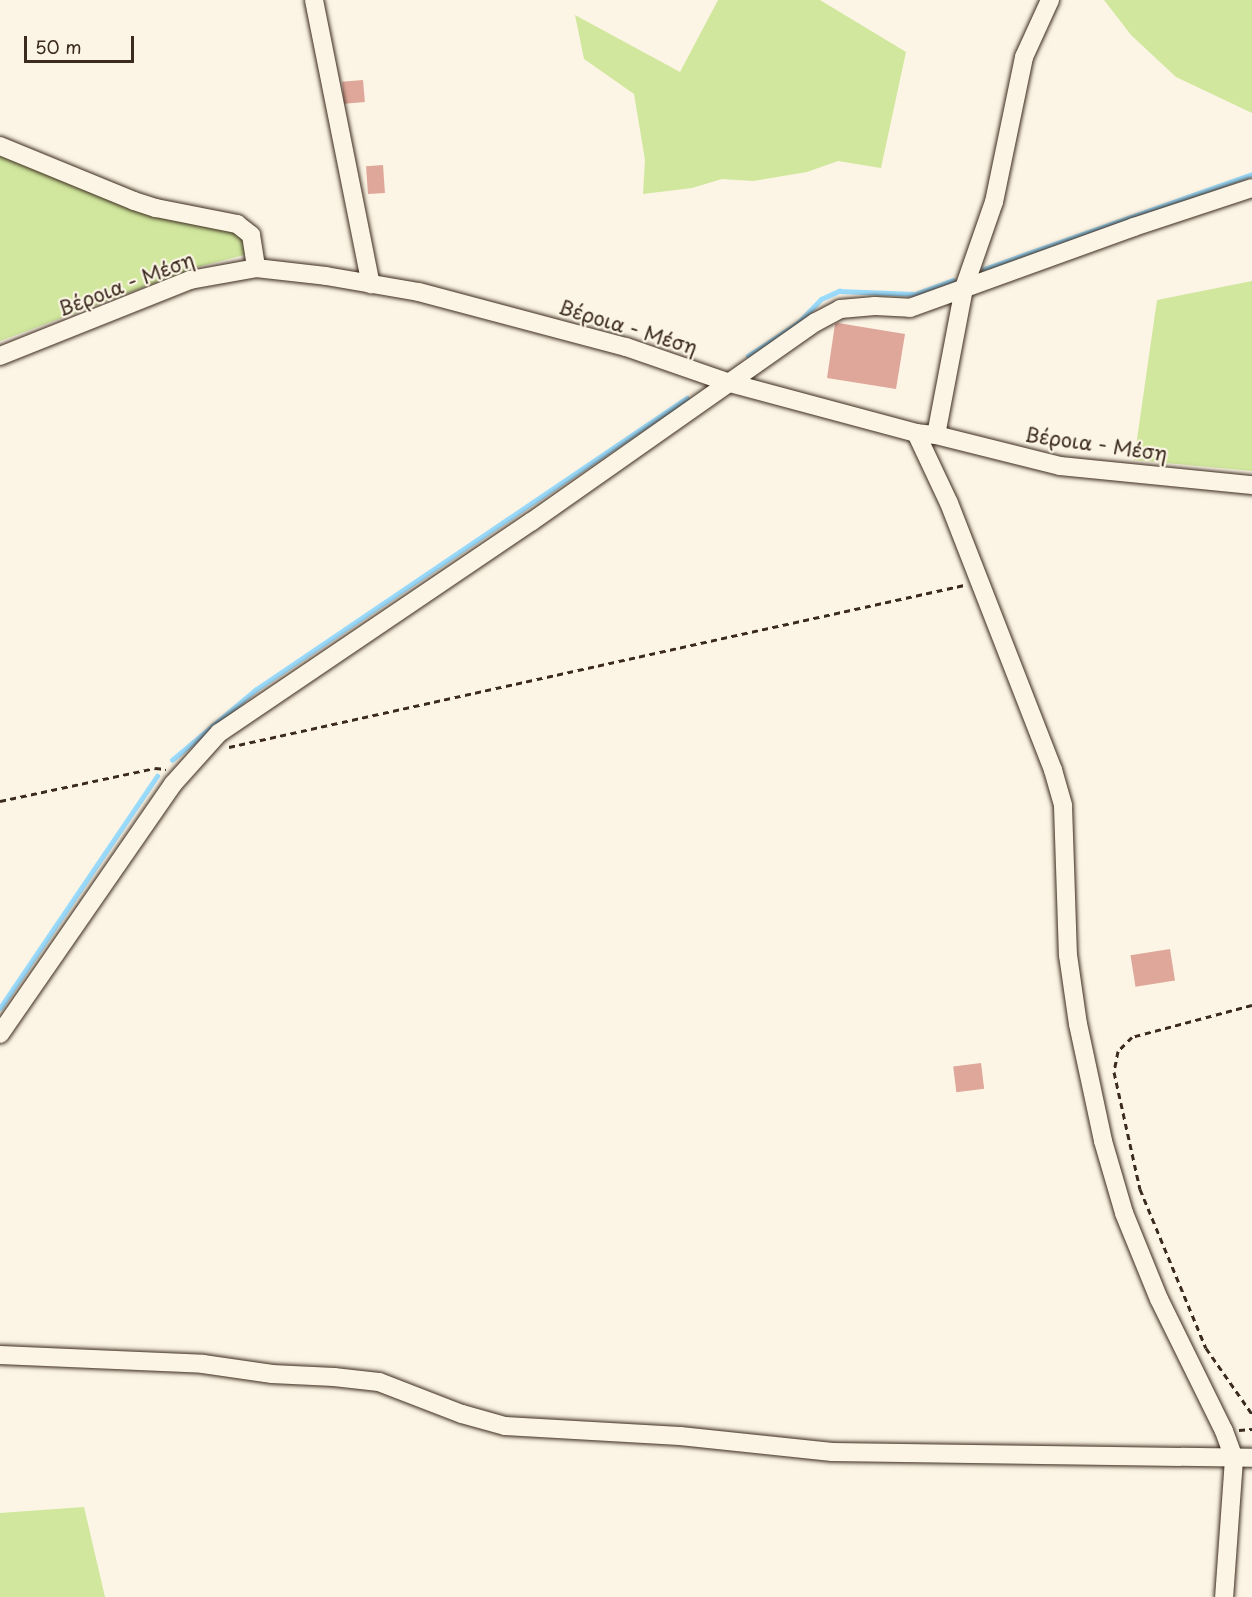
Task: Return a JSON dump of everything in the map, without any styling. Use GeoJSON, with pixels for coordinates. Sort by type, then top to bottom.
{"type":"FeatureCollection","features":[{"type":"Feature","properties":{"kind":"street"},"geometry":{"type":"LineString","coordinates":[[314,0],[371,284]]}},
{"type":"Feature","properties":{"kind":"street"},"geometry":{"type":"LineString","coordinates":[[936,435],[964,288],[994,202],[1024,57],[1050,0]]}},
{"type":"Feature","properties":{"kind":"street"},"geometry":{"type":"LineString","coordinates":[[0,146],[134,201],[156,208],[237,224],[251,235],[256,268]]}},
{"type":"Feature","properties":{"kind":"street"},"geometry":{"type":"LineString","coordinates":[[0,1034],[131,842],[183,772],[219,733],[816,322],[840,309],[875,306],[910,308],[1252,188]]}},
{"type":"Feature","properties":{"kind":"street","name":"Βέροια - Μέση"},"geometry":{"type":"LineString","coordinates":[[0,356],[190,280],[256,268],[326,276],[419,292],[626,347],[730,383],[916,433],[936,435],[1060,466],[1252,485]]}},
{"type":"Feature","properties":{"kind":"street"},"geometry":{"type":"LineString","coordinates":[[916,433],[950,503],[981,581],[1040,733],[1063,806],[1068,955],[1078,1024],[1103,1141],[1124,1213],[1159,1299],[1224,1431],[1243,1458],[1224,1597]]}},
{"type":"Feature","properties":{"kind":"street"},"geometry":{"type":"LineString","coordinates":[[0,1355],[202,1364],[272,1374],[379,1382],[462,1414],[505,1426],[680,1437],[832,1452],[1243,1458]]}},
{"type":"Feature","properties":{"kind":"path"},"geometry":{"type":"LineString","coordinates":[[206,746],[224,748],[981,581]]}},
{"type":"Feature","properties":{"kind":"path"},"geometry":{"type":"LineString","coordinates":[[0,801],[155,768],[183,772]]}},
{"type":"Feature","properties":{"kind":"path"},"geometry":{"type":"LineString","coordinates":[[1252,1005],[1132,1037],[1118,1051],[1114,1072],[1140,1188],[1206,1348],[1252,1414]]}},
{"type":"Feature","properties":{"kind":"green space"},"geometry":{"type":"Polygon","coordinates":[[[718,0],[820,0],[906,52],[881,168],[838,161],[807,172],[753,181],[722,179],[692,188],[643,194],[645,160],[634,94],[584,59],[575,15],[680,72],[718,0]]]}},
{"type":"Feature","properties":{"kind":"green space"},"geometry":{"type":"Polygon","coordinates":[[[1104,0],[1252,0],[1252,113],[1176,77],[1131,35],[1104,0]]]}},
{"type":"Feature","properties":{"kind":"green space"},"geometry":{"type":"Polygon","coordinates":[[[0,152],[229,226],[246,236],[248,254],[198,267],[0,341],[0,152]]]}},
{"type":"Feature","properties":{"kind":"green space"},"geometry":{"type":"Polygon","coordinates":[[[1252,281],[1252,471],[1134,460],[1157,300],[1252,281]]]}},
{"type":"Feature","properties":{"kind":"green space"},"geometry":{"type":"Polygon","coordinates":[[[84,1507],[105,1597],[0,1597],[0,1513],[84,1507]]]}},
{"type":"Feature","properties":{"kind":"building"},"geometry":{"type":"Polygon","coordinates":[[[363,80],[365,102],[344,104],[342,82],[363,80]]]}},
{"type":"Feature","properties":{"kind":"building"},"geometry":{"type":"Polygon","coordinates":[[[383,165],[385,193],[368,194],[366,166],[383,165]]]}},
{"type":"Feature","properties":{"kind":"building"},"geometry":{"type":"Polygon","coordinates":[[[835,324],[905,334],[896,389],[827,378],[835,324]]]}},
{"type":"Feature","properties":{"kind":"building"},"geometry":{"type":"Polygon","coordinates":[[[1170,949],[1175,981],[1135,987],[1130,955],[1170,949]]]}},
{"type":"Feature","properties":{"kind":"building"},"geometry":{"type":"Polygon","coordinates":[[[981,1063],[984,1089],[956,1092],[953,1066],[981,1063]]]}},
{"type":"Feature","properties":{"kind":"waterway"},"geometry":{"type":"LineString","coordinates":[[984,269],[1252,174]]}},
{"type":"Feature","properties":{"kind":"waterway"},"geometry":{"type":"LineString","coordinates":[[748,356],[798,323],[821,299],[839,291],[915,294],[953,280]]}},
{"type":"Feature","properties":{"kind":"waterway"},"geometry":{"type":"LineString","coordinates":[[172,760],[255,690],[687,398]]}},
{"type":"Feature","properties":{"kind":"waterway"},"geometry":{"type":"LineString","coordinates":[[0,1008],[157,776]]}}]}
